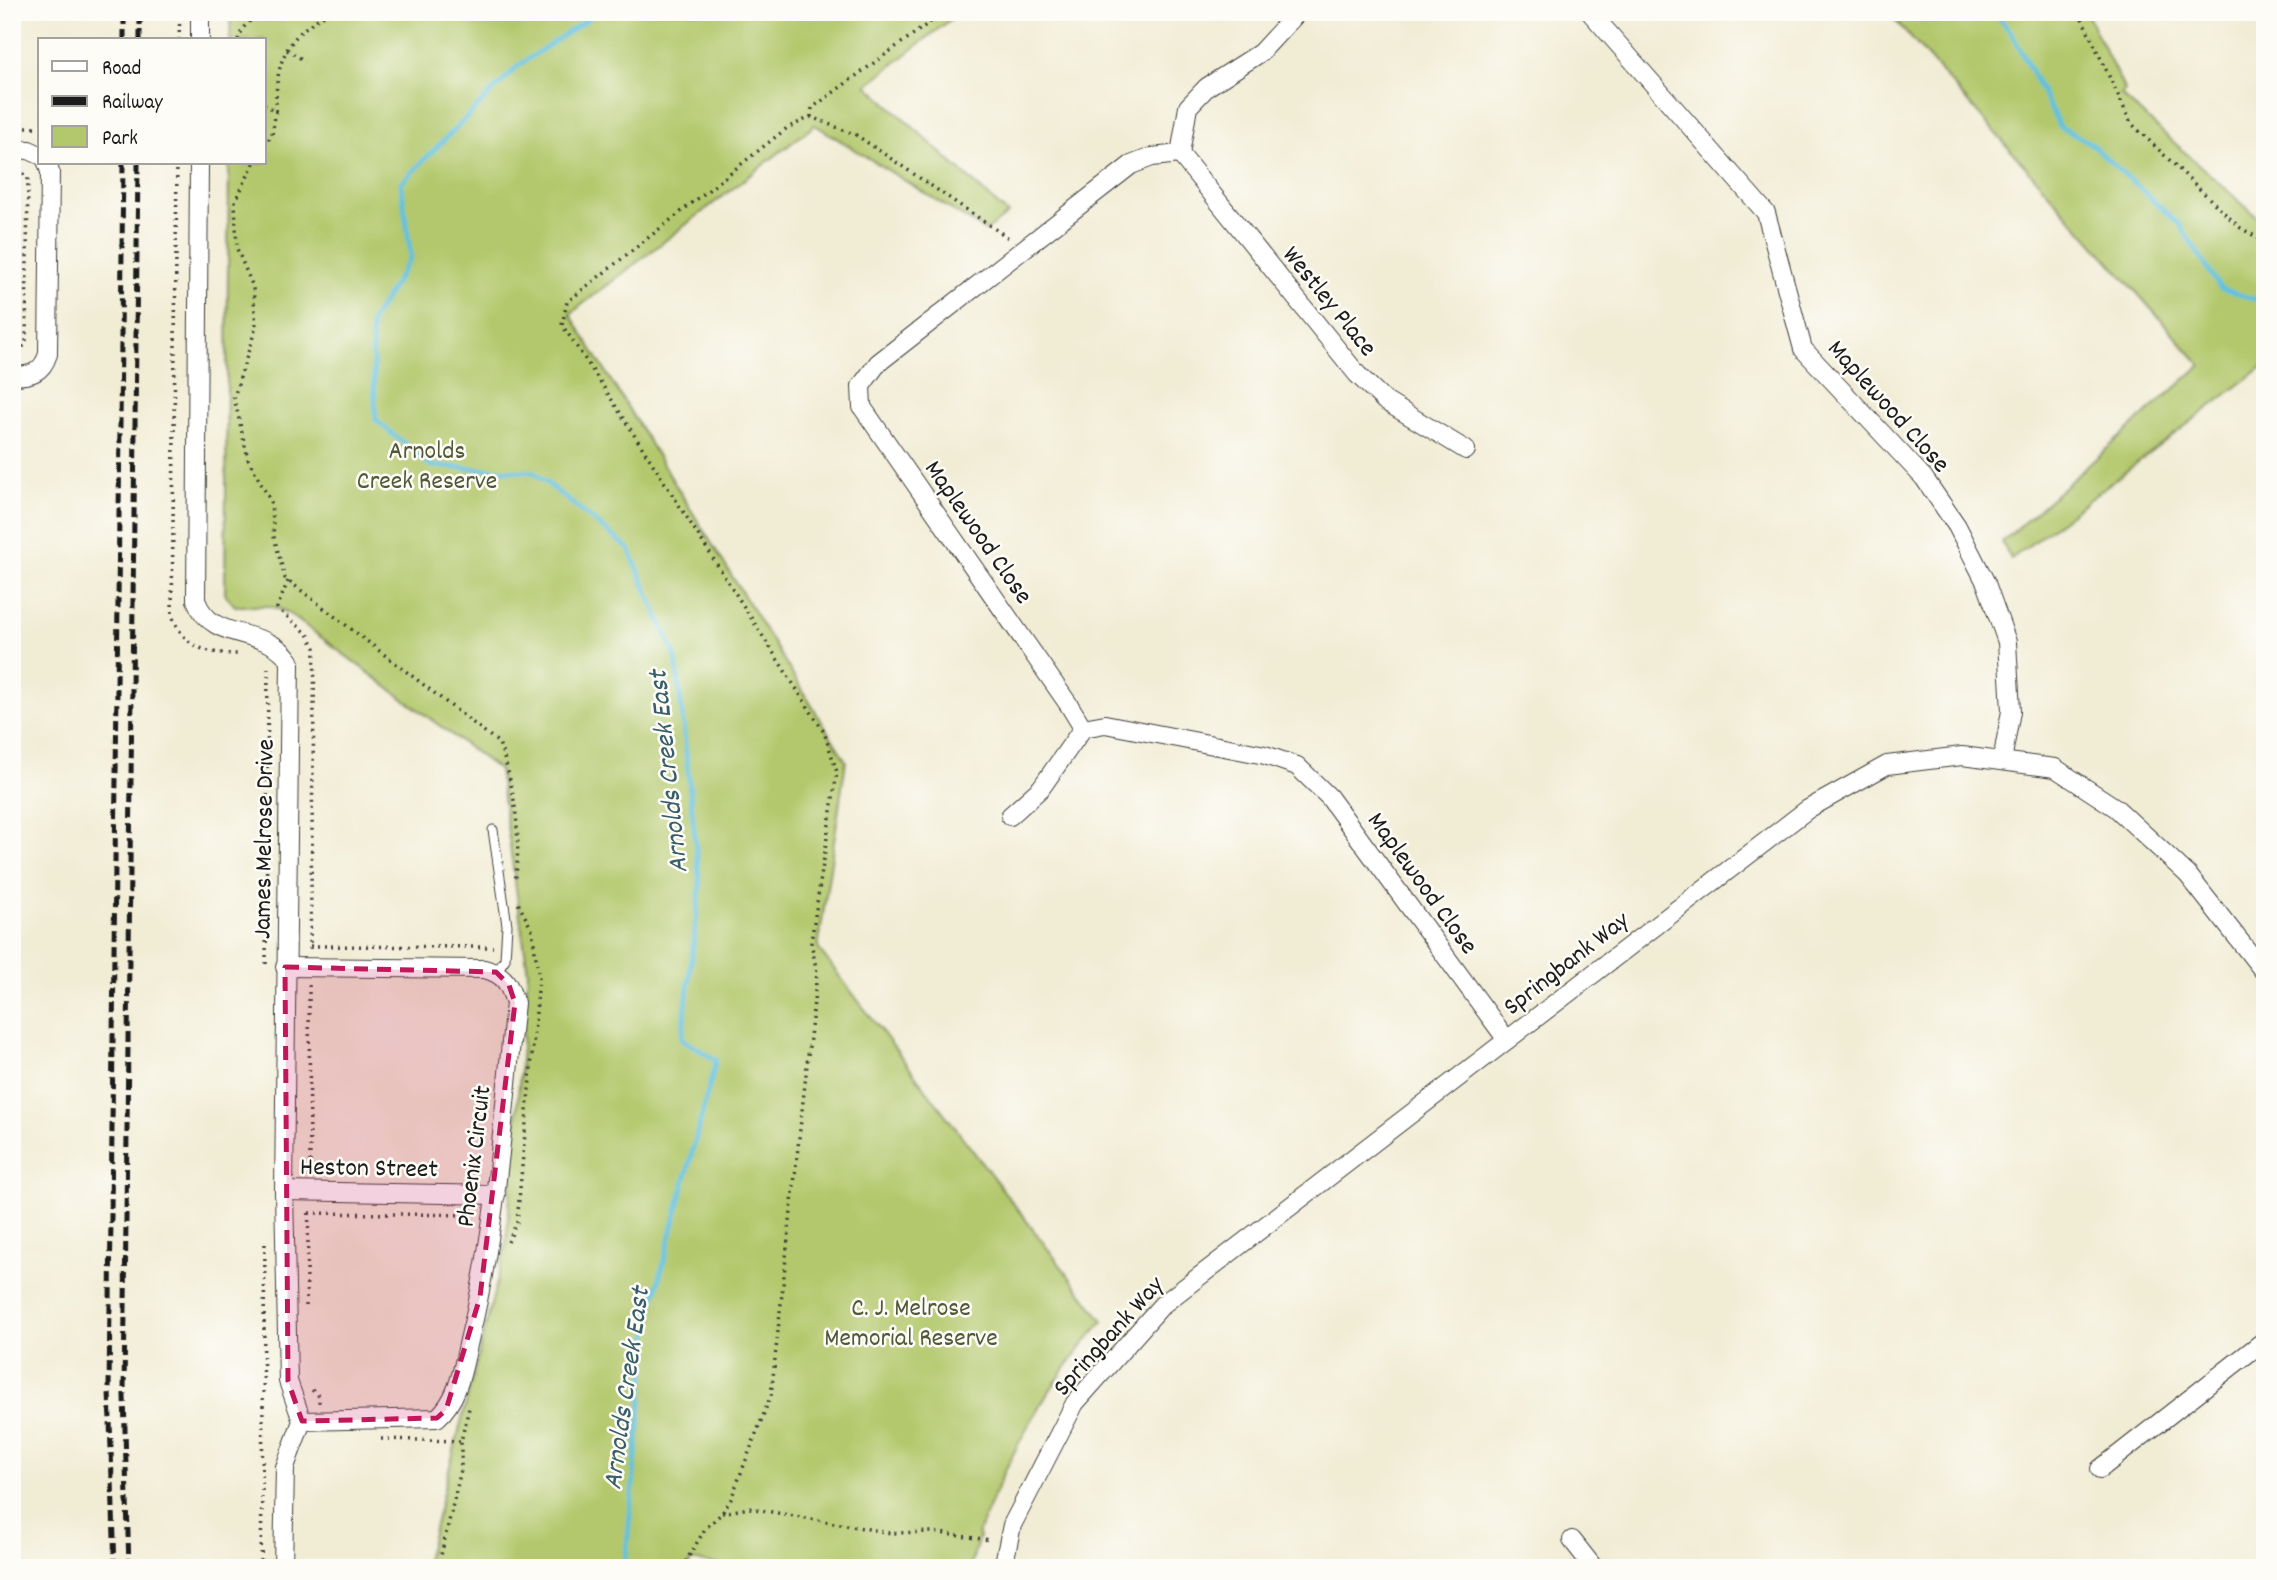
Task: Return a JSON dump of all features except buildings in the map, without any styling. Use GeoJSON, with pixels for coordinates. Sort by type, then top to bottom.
{"type":"FeatureCollection","features":[{"type":"Feature","properties":{"kind":"street"},"geometry":{"type":"LineString","coordinates":[[200,12],[200,38]]}},
{"type":"Feature","properties":{"kind":"street"},"geometry":{"type":"LineString","coordinates":[[1180,154],[1188,107],[1207,87],[1260,53],[1298,12]]}},
{"type":"Feature","properties":{"kind":"street","name":"Maplewood Close"},"geometry":{"type":"LineString","coordinates":[[1590,12],[1766,213],[1803,349],[1924,478],[1957,526],[1986,583],[2007,642],[2011,711],[2002,761]]}},
{"type":"Feature","properties":{"kind":"street"},"geometry":{"type":"LineString","coordinates":[[12,149],[29,150],[38,154]]}},
{"type":"Feature","properties":{"kind":"street","name":"Maplewood Close"},"geometry":{"type":"LineString","coordinates":[[1180,154],[1152,157],[1131,165],[878,363],[861,386],[862,407],[1083,728],[1105,724],[1265,755],[1297,766],[1329,797],[1507,1040]]}},
{"type":"Feature","properties":{"kind":"street","name":"Westley Place"},"geometry":{"type":"LineString","coordinates":[[1180,154],[1357,374],[1385,401],[1466,450]]}},
{"type":"Feature","properties":{"kind":"street"},"geometry":{"type":"LineString","coordinates":[[12,376],[34,374],[43,368],[48,354],[50,172],[47,164]]}},
{"type":"Feature","properties":{"kind":"street","name":"James Melrose Drive"},"geometry":{"type":"LineString","coordinates":[[199,164],[196,600],[201,613],[210,622],[220,628],[268,641],[283,649],[290,661],[291,750],[285,967],[288,1381],[311,1420]]}},
{"type":"Feature","properties":{"kind":"street"},"geometry":{"type":"LineString","coordinates":[[1010,816],[1041,788],[1083,728]]}},
{"type":"Feature","properties":{"kind":"street","name":"Springbank Way"},"geometry":{"type":"LineString","coordinates":[[1003,1568],[1012,1525],[1074,1403],[1162,1305],[1808,809],[1887,765],[1962,757],[2055,768],[2116,808],[2188,875],[2265,973]]}},
{"type":"Feature","properties":{"kind":"street"},"geometry":{"type":"LineString","coordinates":[[285,967],[484,969],[496,972]]}},
{"type":"Feature","properties":{"kind":"street","name":"Phoenix Circuit"},"geometry":{"type":"LineString","coordinates":[[311,1420],[437,1418],[446,1410],[455,1395],[480,1297],[496,1195],[515,1003],[509,985],[496,972]]}},
{"type":"Feature","properties":{"kind":"street","name":"Heston Street"},"geometry":{"type":"LineString","coordinates":[[285,1191],[496,1195]]}},
{"type":"Feature","properties":{"kind":"street"},"geometry":{"type":"LineString","coordinates":[[2100,1469],[2265,1340]]}},
{"type":"Feature","properties":{"kind":"street"},"geometry":{"type":"LineString","coordinates":[[283,1568],[285,1467],[311,1420]]}},
{"type":"Feature","properties":{"kind":"street"},"geometry":{"type":"LineString","coordinates":[[1572,1540],[1594,1568]]}},
{"type":"Feature","properties":{"kind":"lane"},"geometry":{"type":"LineString","coordinates":[[493,830],[507,925],[505,959],[496,972]]}},
{"type":"Feature","properties":{"kind":"path"},"geometry":{"type":"LineString","coordinates":[[179,38],[180,12]]}},
{"type":"Feature","properties":{"kind":"path"},"geometry":{"type":"LineString","coordinates":[[239,38],[243,28],[259,12]]}},
{"type":"Feature","properties":{"kind":"path"},"geometry":{"type":"LineString","coordinates":[[266,144],[272,134],[276,111],[279,66],[294,38],[307,25],[330,12]]}},
{"type":"Feature","properties":{"kind":"path"},"geometry":{"type":"LineString","coordinates":[[811,117],[813,108],[944,12]]}},
{"type":"Feature","properties":{"kind":"path"},"geometry":{"type":"LineString","coordinates":[[2079,12],[2131,124],[2239,227],[2265,242]]}},
{"type":"Feature","properties":{"kind":"path"},"geometry":{"type":"LineString","coordinates":[[287,50],[305,61]]}},
{"type":"Feature","properties":{"kind":"path"},"geometry":{"type":"LineString","coordinates":[[266,105],[276,111]]}},
{"type":"Feature","properties":{"kind":"path"},"geometry":{"type":"LineString","coordinates":[[682,1568],[705,1529],[722,1513],[731,1499],[771,1395],[817,973],[811,942],[837,772],[824,732],[562,325],[567,302],[787,128],[811,117],[856,135],[1025,250]]}},
{"type":"Feature","properties":{"kind":"path"},"geometry":{"type":"LineString","coordinates":[[12,127],[38,127]]}},
{"type":"Feature","properties":{"kind":"path"},"geometry":{"type":"LineString","coordinates":[[254,164],[235,202],[237,249],[253,287],[256,327],[234,397],[248,459],[271,502],[274,537],[285,578],[492,736],[499,743],[511,781],[517,821],[518,862],[514,893],[532,930],[539,979],[518,1217],[506,1247]]}},
{"type":"Feature","properties":{"kind":"path"},"geometry":{"type":"LineString","coordinates":[[12,167],[17,167],[28,178],[26,342],[17,354],[12,354]]}},
{"type":"Feature","properties":{"kind":"path"},"geometry":{"type":"LineString","coordinates":[[288,581],[277,608],[290,622],[308,634],[315,648],[309,967],[310,1192],[306,1318]]}},
{"type":"Feature","properties":{"kind":"path"},"geometry":{"type":"LineString","coordinates":[[310,946],[506,947]]}},
{"type":"Feature","properties":{"kind":"path"},"geometry":{"type":"LineString","coordinates":[[285,1214],[518,1217]]}},
{"type":"Feature","properties":{"kind":"path"},"geometry":{"type":"LineString","coordinates":[[304,1384],[319,1396],[311,1420]]}},
{"type":"Feature","properties":{"kind":"path"},"geometry":{"type":"LineString","coordinates":[[438,1568],[461,1470],[461,1441],[470,1403]]}},
{"type":"Feature","properties":{"kind":"path"},"geometry":{"type":"LineString","coordinates":[[371,1439],[461,1441]]}},
{"type":"Feature","properties":{"kind":"path"},"geometry":{"type":"LineString","coordinates":[[722,1513],[749,1508],[891,1533],[932,1532],[979,1537]]}},
{"type":"Feature","properties":{"kind":"highlighted area"},"geometry":{"type":"Polygon","coordinates":[[[285,967],[496,972],[509,985],[515,1003],[480,1297],[446,1410],[437,1418],[302,1421],[288,1381],[285,967]]]}},
{"type":"Feature","properties":{"kind":"green space","name":"Arnolds Creek Reserve"},"geometry":{"type":"Polygon","coordinates":[[[231,12],[960,12],[867,85],[1008,214],[986,231],[815,125],[570,314],[846,761],[818,948],[1103,1321],[1082,1345],[1046,1396],[1016,1448],[978,1533],[970,1568],[740,1568],[691,1560],[688,1568],[424,1568],[506,1246],[528,972],[499,770],[287,612],[269,606],[235,606],[225,594],[229,164],[266,164],[266,38],[230,38],[231,12]]]}},
{"type":"Feature","properties":{"kind":"green space"},"geometry":{"type":"Polygon","coordinates":[[[1888,12],[2086,12],[2125,91],[2121,95],[2265,224],[2265,365],[2011,559],[2002,542],[2201,365],[1888,12]]]}},
{"type":"Feature","properties":{"kind":"waterway","name":"Arnolds Creek East"},"geometry":{"type":"LineString","coordinates":[[598,12],[518,66],[401,183],[411,257],[371,322],[376,420],[431,466],[533,472],[629,549],[676,658],[700,886],[682,1039],[716,1060],[650,1315],[626,1555],[622,1568]]}},
{"type":"Feature","properties":{"kind":"waterway"},"geometry":{"type":"LineString","coordinates":[[1993,12],[2011,32],[2060,127],[2090,143],[2180,225],[2220,288],[2253,299],[2265,299]]}},
{"type":"Feature","properties":{"kind":"railway"},"geometry":{"type":"LineString","coordinates":[[124,12],[124,38]]}},
{"type":"Feature","properties":{"kind":"railway"},"geometry":{"type":"LineString","coordinates":[[140,12],[140,38]]}},
{"type":"Feature","properties":{"kind":"railway"},"geometry":{"type":"LineString","coordinates":[[115,1568],[109,1391],[123,164]]}},
{"type":"Feature","properties":{"kind":"railway"},"geometry":{"type":"LineString","coordinates":[[129,1568],[124,1395],[138,164]]}},
{"type":"Feature","properties":{"kind":"park label","name":"C. J. Melrose Memorial Reserve"},"geometry":{"type":"Point","coordinates":[911,1321]}}]}
